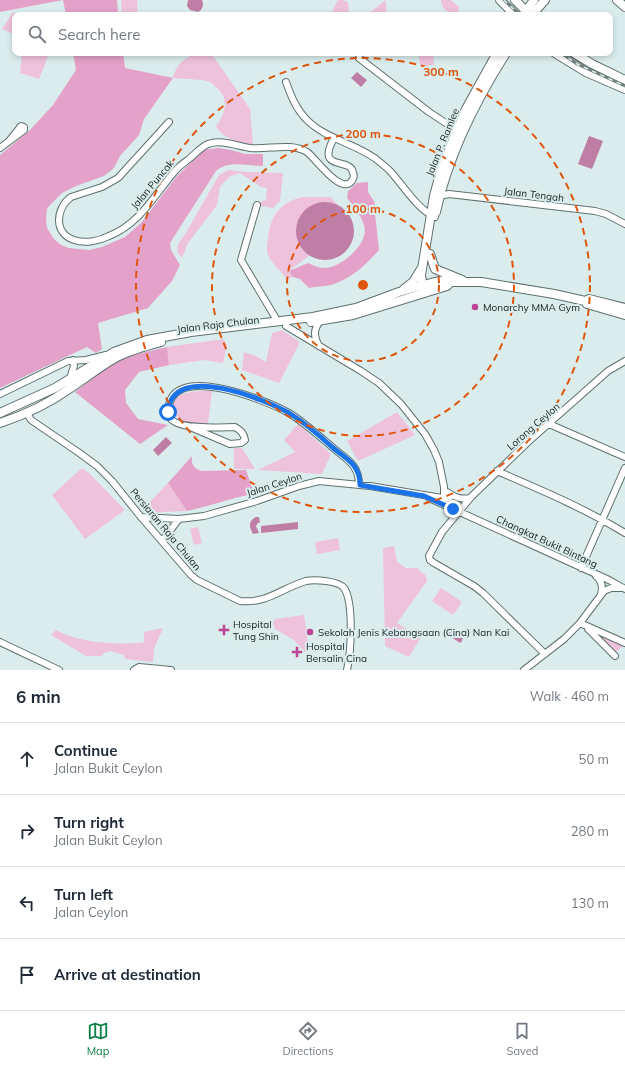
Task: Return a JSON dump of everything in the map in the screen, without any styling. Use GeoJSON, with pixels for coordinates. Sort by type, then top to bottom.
{"type":"FeatureCollection","features":[{"type":"Feature","properties":{"kind":"main road"},"geometry":{"type":"LineString","coordinates":[[500,0],[511,12]]}},
{"type":"Feature","properties":{"kind":"main road"},"geometry":{"type":"LineString","coordinates":[[517,2],[529,10],[545,0]]}},
{"type":"Feature","properties":{"kind":"main road"},"geometry":{"type":"LineString","coordinates":[[617,0],[625,7]]}},
{"type":"Feature","properties":{"kind":"main road"},"geometry":{"type":"LineString","coordinates":[[506,6],[509,12]]}},
{"type":"Feature","properties":{"kind":"main road","name":"Jalan P. Ramlee"},"geometry":{"type":"LineString","coordinates":[[425,288],[430,254],[435,190],[440,170],[460,132],[496,56]]}},
{"type":"Feature","properties":{"kind":"main road","name":"Jalan P. Ramlee"},"geometry":{"type":"LineString","coordinates":[[470,110],[504,56]]}},
{"type":"Feature","properties":{"kind":"main road"},"geometry":{"type":"LineString","coordinates":[[560,56],[586,72],[625,89]]}},
{"type":"Feature","properties":{"kind":"main road"},"geometry":{"type":"LineString","coordinates":[[579,56],[625,80]]}},
{"type":"Feature","properties":{"kind":"main road","name":"Jalan P. Ramlee"},"geometry":{"type":"LineString","coordinates":[[425,288],[422,269],[432,216],[460,132]]}},
{"type":"Feature","properties":{"kind":"main road"},"geometry":{"type":"LineString","coordinates":[[430,254],[435,269],[464,281]]}},
{"type":"Feature","properties":{"kind":"main road"},"geometry":{"type":"LineString","coordinates":[[399,292],[413,282],[422,269]]}},
{"type":"Feature","properties":{"kind":"main road","name":"Jalan Raja Chulan"},"geometry":{"type":"LineString","coordinates":[[0,423],[26,413],[68,390],[105,364],[138,348],[175,340],[286,326],[353,315],[446,280],[451,282],[464,281],[497,284],[585,301],[589,299],[625,308]]}},
{"type":"Feature","properties":{"kind":"main road","name":"Jalan Raja Chulan"},"geometry":{"type":"LineString","coordinates":[[0,413],[45,394],[114,352],[135,343],[191,332],[313,317],[356,308],[399,292],[425,288]]}},
{"type":"Feature","properties":{"kind":"main road","name":"Jalan Raja Chulan"},"geometry":{"type":"LineString","coordinates":[[585,301],[587,304],[625,315]]}},
{"type":"Feature","properties":{"kind":"main road"},"geometry":{"type":"LineString","coordinates":[[26,413],[24,409],[25,407],[45,394]]}},
{"type":"Feature","properties":{"kind":"main road"},"geometry":{"type":"LineString","coordinates":[[0,413],[16,409],[26,413]]}},
{"type":"Feature","properties":{"kind":"street"},"geometry":{"type":"LineString","coordinates":[[359,58],[417,102],[460,132]]}},
{"type":"Feature","properties":{"kind":"street"},"geometry":{"type":"LineString","coordinates":[[286,82],[293,101],[302,116],[320,130],[334,138],[354,146],[387,168],[432,216]]}},
{"type":"Feature","properties":{"kind":"street","name":"Jalan Puncak"},"geometry":{"type":"LineString","coordinates":[[169,122],[118,178],[102,187],[71,197],[64,204],[59,214],[59,223],[63,232],[68,238],[76,241],[99,239],[109,236],[124,228],[142,213],[155,199],[177,169],[196,152],[211,143],[227,143],[251,148],[299,148],[309,153],[334,180],[342,184],[348,183],[353,179],[354,175],[352,169],[347,165],[334,162],[328,155],[329,148],[334,138]]}},
{"type":"Feature","properties":{"kind":"street"},"geometry":{"type":"LineString","coordinates":[[0,148],[9,141]]}},
{"type":"Feature","properties":{"kind":"street","name":"Jalan Tengah"},"geometry":{"type":"LineString","coordinates":[[439,196],[449,194],[594,211],[606,214],[625,224]]}},
{"type":"Feature","properties":{"kind":"street"},"geometry":{"type":"LineString","coordinates":[[257,205],[241,260],[278,322]]}},
{"type":"Feature","properties":{"kind":"street"},"geometry":{"type":"LineString","coordinates":[[319,346],[315,334],[315,328],[320,321]]}},
{"type":"Feature","properties":{"kind":"street"},"geometry":{"type":"LineString","coordinates":[[286,326],[378,383],[401,404],[425,434],[434,450],[446,490],[460,512]]}},
{"type":"Feature","properties":{"kind":"street"},"geometry":{"type":"LineString","coordinates":[[1,395],[68,361],[93,359],[114,352]]}},
{"type":"Feature","properties":{"kind":"street"},"geometry":{"type":"LineString","coordinates":[[70,379],[74,366],[73,360]]}},
{"type":"Feature","properties":{"kind":"street","name":"Lorong Ceylon"},"geometry":{"type":"LineString","coordinates":[[545,654],[483,593],[474,586],[432,562],[429,558],[430,554],[442,532],[470,498],[497,471],[608,371],[625,361]]}},
{"type":"Feature","properties":{"kind":"street"},"geometry":{"type":"LineString","coordinates":[[188,426],[235,427],[244,434],[245,440],[241,443],[230,444],[188,426],[173,422],[168,416],[168,408],[170,401],[177,392],[190,387],[198,386],[225,389],[246,395],[285,411],[300,420],[353,464],[358,472],[360,485]]}},
{"type":"Feature","properties":{"kind":"street","name":"Persiaran Raja Chulan"},"geometry":{"type":"LineString","coordinates":[[26,413],[31,420],[97,466],[112,481],[194,578],[218,592],[240,601],[253,602],[270,597],[309,580],[340,584],[347,594],[350,615],[350,653],[347,670]]}},
{"type":"Feature","properties":{"kind":"street"},"geometry":{"type":"LineString","coordinates":[[549,424],[625,457]]}},
{"type":"Feature","properties":{"kind":"street"},"geometry":{"type":"LineString","coordinates":[[497,471],[556,496],[625,532]]}},
{"type":"Feature","properties":{"kind":"street"},"geometry":{"type":"LineString","coordinates":[[581,568],[624,471]]}},
{"type":"Feature","properties":{"kind":"street","name":"Jalan Ceylon"},"geometry":{"type":"LineString","coordinates":[[141,517],[179,519],[211,514],[257,501],[313,482],[360,485],[442,498],[453,503]]}},
{"type":"Feature","properties":{"kind":"street"},"geometry":{"type":"LineString","coordinates":[[434,497],[446,490]]}},
{"type":"Feature","properties":{"kind":"street"},"geometry":{"type":"LineString","coordinates":[[446,490],[458,498],[470,498]]}},
{"type":"Feature","properties":{"kind":"street","name":"Jalan Ceylon"},"geometry":{"type":"LineString","coordinates":[[424,496],[460,512]]}},
{"type":"Feature","properties":{"kind":"street","name":"Changkat Bukit Bintang"},"geometry":{"type":"LineString","coordinates":[[460,512],[624,589]]}},
{"type":"Feature","properties":{"kind":"street"},"geometry":{"type":"LineString","coordinates":[[162,541],[179,519]]}},
{"type":"Feature","properties":{"kind":"street"},"geometry":{"type":"LineString","coordinates":[[524,670],[545,654],[580,623],[600,594],[602,588],[599,578],[592,573]]}},
{"type":"Feature","properties":{"kind":"street"},"geometry":{"type":"LineString","coordinates":[[600,594],[610,588],[624,589]]}},
{"type":"Feature","properties":{"kind":"street"},"geometry":{"type":"LineString","coordinates":[[580,623],[625,643]]}},
{"type":"Feature","properties":{"kind":"street"},"geometry":{"type":"LineString","coordinates":[[587,627],[615,656]]}},
{"type":"Feature","properties":{"kind":"street"},"geometry":{"type":"LineString","coordinates":[[0,642],[59,670]]}},
{"type":"Feature","properties":{"kind":"street"},"geometry":{"type":"LineString","coordinates":[[134,670],[139,667],[171,670]]}},
{"type":"Feature","properties":{"kind":"shaded area"},"geometry":{"type":"Polygon","coordinates":[[[0,0],[63,0],[0,12],[0,0]]]}},
{"type":"Feature","properties":{"kind":"shaded area"},"geometry":{"type":"Polygon","coordinates":[[[63,0],[117,0],[118,12],[65,12],[63,0]]]}},
{"type":"Feature","properties":{"kind":"shaded area"},"geometry":{"type":"Polygon","coordinates":[[[121,0],[137,0],[138,12],[122,12],[121,0]]]}},
{"type":"Feature","properties":{"kind":"shaded area"},"geometry":{"type":"Polygon","coordinates":[[[188,0],[202,0],[203,5],[200,11],[190,10],[187,6],[188,0]]]}},
{"type":"Feature","properties":{"kind":"shaded area"},"geometry":{"type":"Polygon","coordinates":[[[338,0],[348,2],[349,12],[332,12],[338,0]]]}},
{"type":"Feature","properties":{"kind":"shaded area"},"geometry":{"type":"Polygon","coordinates":[[[386,0],[386,12],[370,12],[386,0]]]}},
{"type":"Feature","properties":{"kind":"shaded area"},"geometry":{"type":"Polygon","coordinates":[[[441,0],[451,0],[459,7],[458,12],[448,12],[443,7],[441,0]]]}},
{"type":"Feature","properties":{"kind":"shaded area"},"geometry":{"type":"Polygon","coordinates":[[[12,14],[12,34],[2,29],[12,14]]]}},
{"type":"Feature","properties":{"kind":"shaded area"},"geometry":{"type":"Polygon","coordinates":[[[22,56],[48,57],[39,79],[20,73],[22,56]]]}},
{"type":"Feature","properties":{"kind":"shaded area"},"geometry":{"type":"Polygon","coordinates":[[[74,56],[123,56],[125,68],[173,78],[144,119],[139,135],[120,156],[114,168],[104,176],[76,186],[62,193],[47,209],[47,228],[54,239],[61,245],[69,248],[89,250],[102,247],[125,237],[141,223],[177,176],[204,150],[218,148],[245,154],[263,154],[263,166],[238,164],[227,166],[216,171],[170,243],[171,250],[180,265],[172,281],[148,308],[98,323],[102,349],[96,353],[87,347],[0,388],[0,155],[29,131],[53,105],[76,70],[74,56]]]}},
{"type":"Feature","properties":{"kind":"shaded area"},"geometry":{"type":"Polygon","coordinates":[[[191,56],[213,56],[250,109],[253,145],[232,140],[219,131],[216,126],[224,112],[225,102],[221,92],[213,84],[202,80],[173,78],[176,69],[181,62],[191,56]]]}},
{"type":"Feature","properties":{"kind":"shaded area"},"geometry":{"type":"Polygon","coordinates":[[[419,56],[433,56],[434,65],[420,66],[419,56]]]}},
{"type":"Feature","properties":{"kind":"shaded area"},"geometry":{"type":"Polygon","coordinates":[[[357,72],[367,80],[361,87],[351,78],[357,72]]]}},
{"type":"Feature","properties":{"kind":"shaded area"},"geometry":{"type":"Polygon","coordinates":[[[589,136],[603,141],[592,169],[578,164],[589,136]]]}},
{"type":"Feature","properties":{"kind":"shaded area"},"geometry":{"type":"Polygon","coordinates":[[[228,170],[283,173],[280,201],[273,208],[261,206],[260,202],[266,200],[267,188],[261,187],[240,173],[229,177],[220,187],[217,205],[188,243],[182,258],[177,250],[180,241],[219,175],[228,170]]]}},
{"type":"Feature","properties":{"kind":"shaded area"},"geometry":{"type":"Polygon","coordinates":[[[368,182],[368,192],[375,203],[379,250],[369,261],[345,279],[331,285],[309,288],[300,279],[293,277],[289,271],[308,263],[322,268],[333,266],[340,263],[354,252],[363,239],[365,232],[361,218],[347,198],[348,191],[357,183],[368,182]]]}},
{"type":"Feature","properties":{"kind":"shaded area"},"geometry":{"type":"Polygon","coordinates":[[[303,197],[331,197],[338,205],[332,203],[303,249],[310,255],[289,271],[293,277],[287,279],[268,255],[267,246],[269,231],[274,217],[282,206],[295,199],[303,197]]]}},
{"type":"Feature","properties":{"kind":"shaded area"},"geometry":{"type":"Polygon","coordinates":[[[325,202],[336,204],[349,215],[352,220],[354,231],[352,242],[341,255],[336,258],[325,260],[314,258],[301,247],[298,242],[296,231],[298,220],[309,207],[314,204],[325,202]]]}},
{"type":"Feature","properties":{"kind":"shaded area"},"geometry":{"type":"Polygon","coordinates":[[[282,330],[300,342],[279,383],[242,370],[244,352],[256,356],[266,362],[272,333],[282,330]]]}},
{"type":"Feature","properties":{"kind":"shaded area"},"geometry":{"type":"Polygon","coordinates":[[[224,339],[227,345],[223,363],[204,360],[169,365],[167,347],[224,339]]]}},
{"type":"Feature","properties":{"kind":"shaded area"},"geometry":{"type":"Polygon","coordinates":[[[167,347],[169,365],[139,372],[125,390],[126,403],[138,419],[168,425],[140,444],[75,392],[104,369],[128,356],[167,347]]]}},
{"type":"Feature","properties":{"kind":"shaded area"},"geometry":{"type":"Polygon","coordinates":[[[200,391],[212,391],[208,424],[185,422],[173,415],[174,403],[179,396],[200,391]]]}},
{"type":"Feature","properties":{"kind":"shaded area"},"geometry":{"type":"Polygon","coordinates":[[[397,412],[415,435],[358,461],[347,441],[397,412]]]}},
{"type":"Feature","properties":{"kind":"shaded area"},"geometry":{"type":"Polygon","coordinates":[[[298,424],[331,454],[322,474],[258,470],[295,452],[284,440],[298,424]]]}},
{"type":"Feature","properties":{"kind":"shaded area"},"geometry":{"type":"Polygon","coordinates":[[[166,437],[172,443],[158,456],[153,450],[166,437]]]}},
{"type":"Feature","properties":{"kind":"shaded area"},"geometry":{"type":"Polygon","coordinates":[[[234,448],[242,448],[255,469],[234,469],[234,448]]]}},
{"type":"Feature","properties":{"kind":"shaded area"},"geometry":{"type":"Polygon","coordinates":[[[192,456],[194,466],[202,471],[246,470],[254,494],[187,511],[168,483],[192,456]]]}},
{"type":"Feature","properties":{"kind":"shaded area"},"geometry":{"type":"Polygon","coordinates":[[[82,468],[90,474],[125,510],[85,539],[52,495],[82,468]]]}},
{"type":"Feature","properties":{"kind":"shaded area"},"geometry":{"type":"Polygon","coordinates":[[[168,483],[187,511],[145,513],[144,508],[168,483]]]}},
{"type":"Feature","properties":{"kind":"shaded area"},"geometry":{"type":"Polygon","coordinates":[[[256,517],[259,517],[260,522],[256,526],[259,533],[253,534],[250,522],[256,517]]]}},
{"type":"Feature","properties":{"kind":"shaded area"},"geometry":{"type":"Polygon","coordinates":[[[298,522],[298,529],[261,533],[261,526],[298,522]]]}},
{"type":"Feature","properties":{"kind":"shaded area"},"geometry":{"type":"Polygon","coordinates":[[[198,527],[202,543],[194,545],[190,529],[198,527]]]}},
{"type":"Feature","properties":{"kind":"shaded area"},"geometry":{"type":"Polygon","coordinates":[[[338,538],[340,550],[317,554],[315,542],[338,538]]]}},
{"type":"Feature","properties":{"kind":"shaded area"},"geometry":{"type":"Polygon","coordinates":[[[394,546],[397,562],[406,568],[417,568],[426,576],[427,581],[397,623],[421,637],[409,657],[385,646],[383,548],[394,546]]]}},
{"type":"Feature","properties":{"kind":"shaded area"},"geometry":{"type":"Polygon","coordinates":[[[441,588],[462,602],[453,615],[432,601],[441,588]]]}},
{"type":"Feature","properties":{"kind":"shaded area"},"geometry":{"type":"Polygon","coordinates":[[[304,615],[309,652],[304,652],[294,640],[275,629],[273,623],[275,619],[304,615]]]}},
{"type":"Feature","properties":{"kind":"shaded area"},"geometry":{"type":"Polygon","coordinates":[[[163,628],[154,649],[153,662],[125,659],[124,655],[110,651],[104,653],[102,656],[86,656],[51,635],[56,630],[66,635],[87,641],[108,643],[141,643],[144,642],[144,632],[163,628]]]}},
{"type":"Feature","properties":{"kind":"shaded area"},"geometry":{"type":"Polygon","coordinates":[[[462,630],[464,634],[460,643],[448,635],[449,632],[455,633],[462,630]]]}},
{"type":"Feature","properties":{"kind":"shaded area"},"geometry":{"type":"Polygon","coordinates":[[[599,632],[623,646],[615,653],[598,634],[599,632]]]}},
{"type":"Feature","properties":{"kind":"railway"},"geometry":{"type":"LineString","coordinates":[[504,0],[517,12]]}},
{"type":"Feature","properties":{"kind":"railway"},"geometry":{"type":"LineString","coordinates":[[565,56],[577,64],[625,86]]}},
{"type":"Feature","properties":{"kind":"place","name":"Monarchy MMA Gym"},"geometry":{"type":"Point","coordinates":[475,307]}},
{"type":"Feature","properties":{"kind":"place","name":"Hospital Tung Shin"},"geometry":{"type":"Point","coordinates":[224,630]}},
{"type":"Feature","properties":{"kind":"place","name":"Sekolah Jenis Kebangsaan (Cina) Nan Kai"},"geometry":{"type":"Point","coordinates":[310,632]}},
{"type":"Feature","properties":{"kind":"place","name":"Hospital Bersalin Cina"},"geometry":{"type":"Point","coordinates":[297,652]}},
{"type":"Feature","properties":{"kind":"route"},"geometry":{"type":"LineString","coordinates":[[168,412],[170,401],[177,392],[184,388],[198,386],[235,391],[268,403],[300,420],[353,464],[358,472],[360,485],[424,496],[453,509]]}}]}
